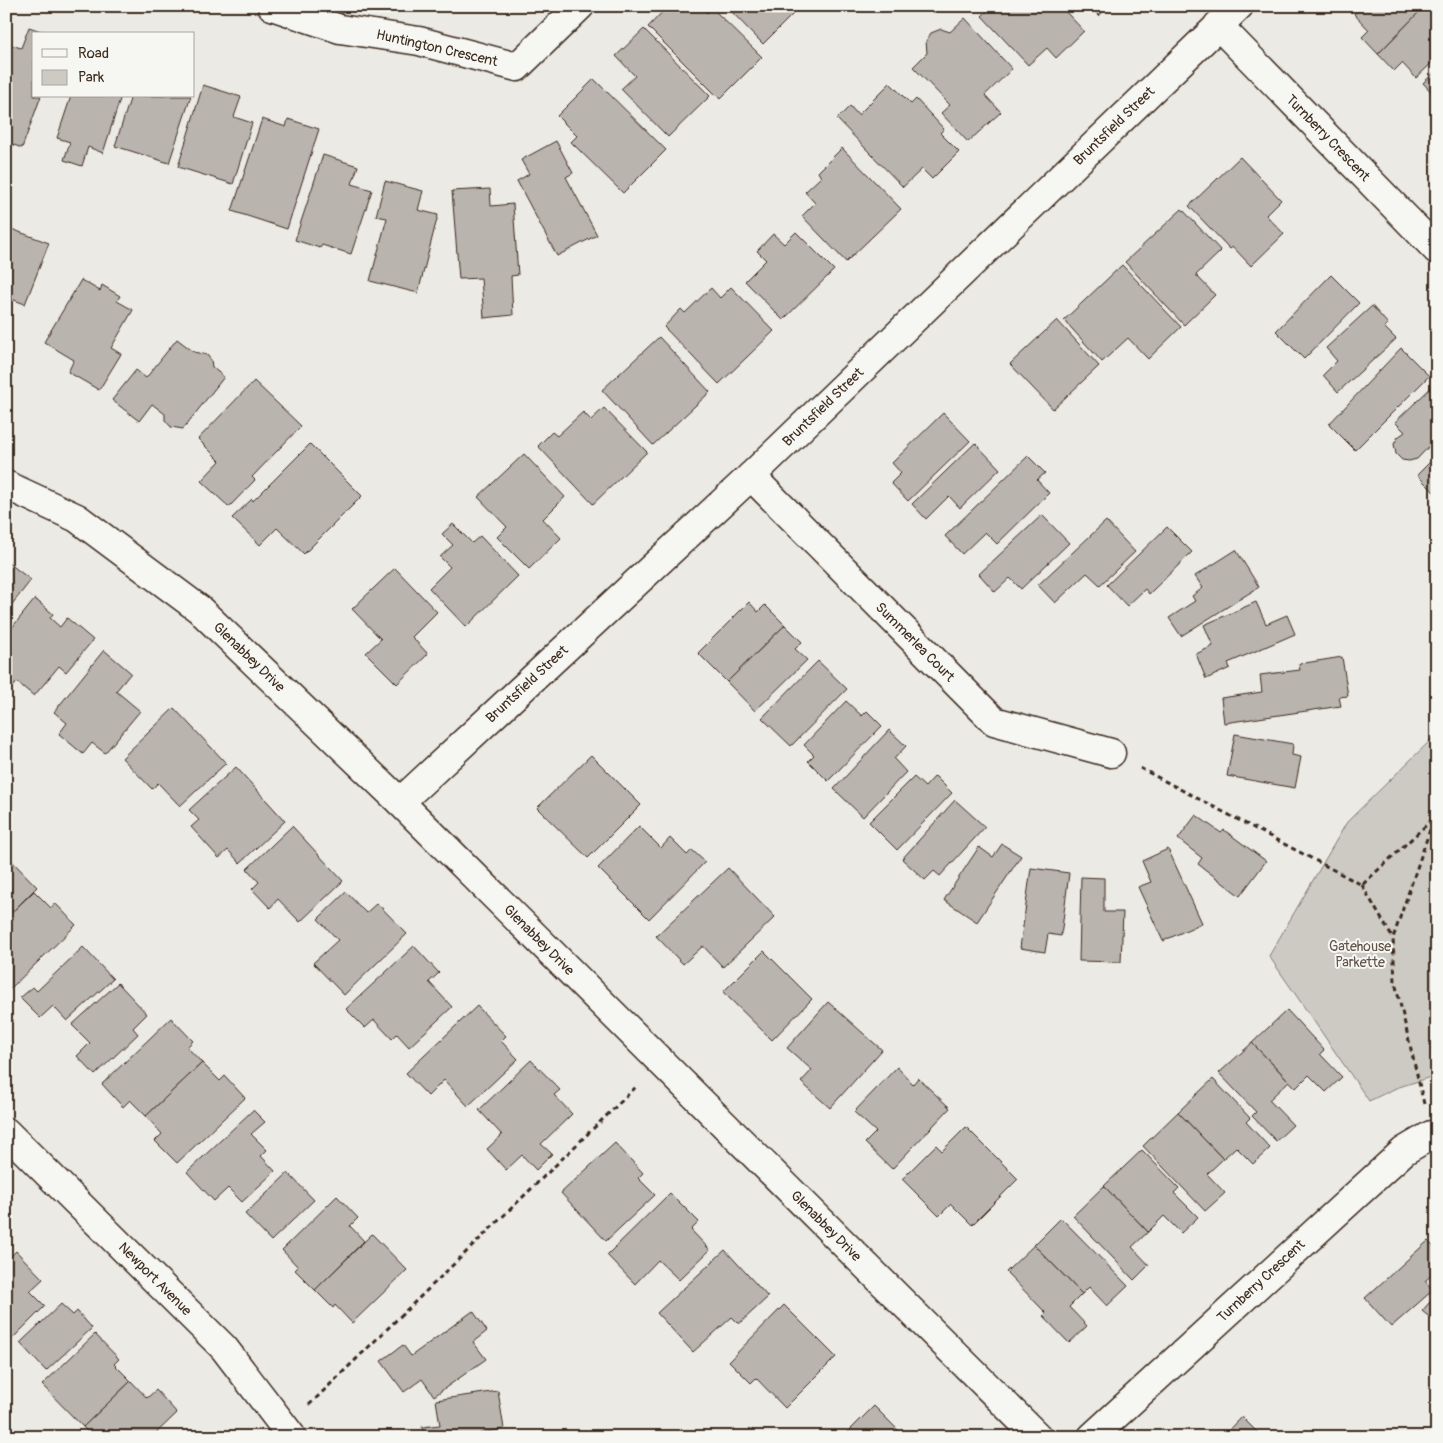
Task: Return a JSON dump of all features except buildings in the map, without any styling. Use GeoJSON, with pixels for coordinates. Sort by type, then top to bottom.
{"type":"FeatureCollection","features":[{"type":"Feature","properties":{"kind":"street","name":"Huntington Crescent"},"geometry":{"type":"LineString","coordinates":[[272,6],[340,28],[419,41],[517,67],[580,6]]}},
{"type":"Feature","properties":{"kind":"street","name":"Bruntsfield Street"},"geometry":{"type":"LineString","coordinates":[[400,802],[751,476],[1239,6]]}},
{"type":"Feature","properties":{"kind":"street","name":"Turnberry Crescent"},"geometry":{"type":"LineString","coordinates":[[1218,25],[1437,250]]}},
{"type":"Feature","properties":{"kind":"street","name":"Summerlea Court"},"geometry":{"type":"LineString","coordinates":[[751,476],[994,721],[1111,753]]}},
{"type":"Feature","properties":{"kind":"street","name":"Glenabbey Drive"},"geometry":{"type":"LineString","coordinates":[[6,485],[77,518],[199,609],[400,802],[1038,1437]]}},
{"type":"Feature","properties":{"kind":"street","name":"Newport Avenue"},"geometry":{"type":"LineString","coordinates":[[6,1132],[224,1348],[289,1432]]}},
{"type":"Feature","properties":{"kind":"street","name":"Turnberry Crescent"},"geometry":{"type":"LineString","coordinates":[[1092,1437],[1404,1151],[1434,1135]]}},
{"type":"Feature","properties":{"kind":"path"},"geometry":{"type":"LineString","coordinates":[[1111,753],[1362,885],[1393,938]]}},
{"type":"Feature","properties":{"kind":"path"},"geometry":{"type":"LineString","coordinates":[[1362,885],[1436,816]]}},
{"type":"Feature","properties":{"kind":"path"},"geometry":{"type":"LineString","coordinates":[[1434,1135],[1395,982],[1393,938],[1436,816]]}},
{"type":"Feature","properties":{"kind":"path"},"geometry":{"type":"LineString","coordinates":[[289,1432],[661,1062]]}},
{"type":"Feature","properties":{"kind":"green space","name":"Gatehouse Parkette"},"geometry":{"type":"Polygon","coordinates":[[[1437,734],[1437,1075],[1396,1088],[1369,1101],[1269,956],[1347,822],[1437,734]]]}}]}
